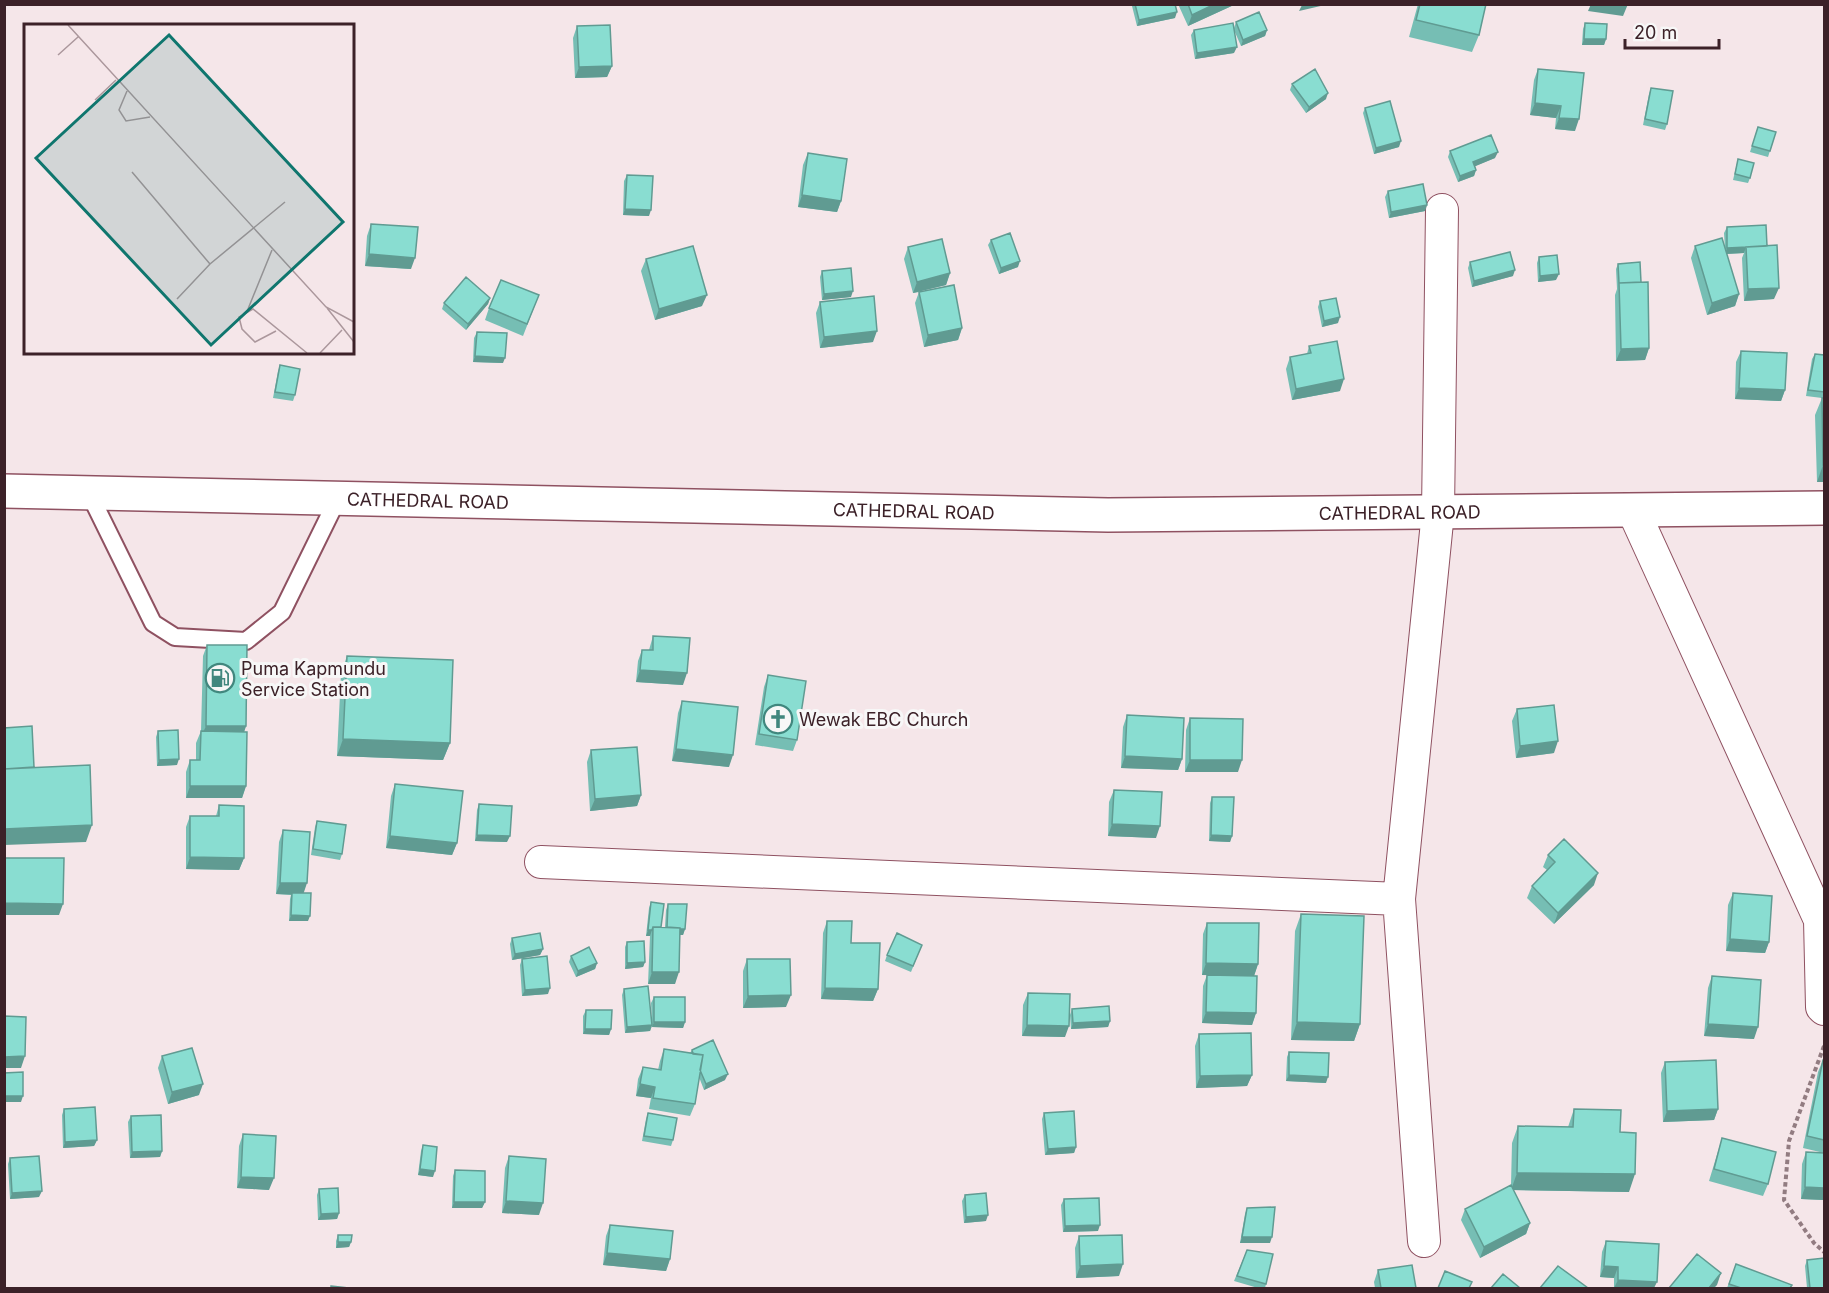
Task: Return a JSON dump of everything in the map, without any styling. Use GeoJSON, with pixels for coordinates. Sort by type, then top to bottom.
{"type":"FeatureCollection","features":[{"type":"Feature","properties":{"kind":"main road","name":"CATHEDRAL ROAD"},"geometry":{"type":"LineString","coordinates":[[4,491],[1108,515],[1824,508]]}},
{"type":"Feature","properties":{"kind":"street"},"geometry":{"type":"LineString","coordinates":[[1424,1241],[1399,899],[1438,512],[1442,210]]}},
{"type":"Feature","properties":{"kind":"street"},"geometry":{"type":"LineString","coordinates":[[1633,510],[1822,918],[1822,1007],[1824,1009]]}},
{"type":"Feature","properties":{"kind":"street"},"geometry":{"type":"LineString","coordinates":[[542,862],[1399,899]]}},
{"type":"Feature","properties":{"kind":"lane"},"geometry":{"type":"LineString","coordinates":[[89,493],[153,623],[175,637],[246,641],[282,612],[338,498]]}},
{"type":"Feature","properties":{"kind":"path"},"geometry":{"type":"LineString","coordinates":[[1824,1046],[1789,1141],[1784,1200],[1814,1243],[1824,1251]]}},
{"type":"Feature","properties":{"kind":"building"},"geometry":{"type":"Polygon","coordinates":[[[1135,4],[1175,4],[1177,12],[1139,20],[1135,4]]]}},
{"type":"Feature","properties":{"kind":"building"},"geometry":{"type":"Polygon","coordinates":[[[1188,4],[1215,4],[1192,15],[1188,4]]]}},
{"type":"Feature","properties":{"kind":"building"},"geometry":{"type":"Polygon","coordinates":[[[1420,4],[1486,4],[1479,35],[1416,20],[1420,4]]]}},
{"type":"Feature","properties":{"kind":"building"},"geometry":{"type":"Polygon","coordinates":[[[1259,12],[1267,30],[1243,40],[1236,22],[1259,12]]]}},
{"type":"Feature","properties":{"kind":"building"},"geometry":{"type":"Polygon","coordinates":[[[1233,23],[1237,47],[1197,53],[1194,30],[1233,23]]]}},
{"type":"Feature","properties":{"kind":"building"},"geometry":{"type":"Polygon","coordinates":[[[1585,23],[1607,24],[1606,39],[1584,39],[1585,23]]]}},
{"type":"Feature","properties":{"kind":"building"},"geometry":{"type":"Polygon","coordinates":[[[610,25],[612,66],[579,67],[577,26],[610,25]]]}},
{"type":"Feature","properties":{"kind":"building"},"geometry":{"type":"Polygon","coordinates":[[[1315,69],[1328,93],[1309,107],[1292,84],[1315,69]]]}},
{"type":"Feature","properties":{"kind":"building"},"geometry":{"type":"Polygon","coordinates":[[[1538,69],[1584,73],[1579,119],[1559,118],[1561,106],[1535,103],[1538,69]]]}},
{"type":"Feature","properties":{"kind":"building"},"geometry":{"type":"Polygon","coordinates":[[[1651,88],[1673,91],[1667,124],[1645,119],[1651,88]]]}},
{"type":"Feature","properties":{"kind":"building"},"geometry":{"type":"Polygon","coordinates":[[[1390,101],[1401,141],[1376,148],[1365,108],[1390,101]]]}},
{"type":"Feature","properties":{"kind":"building"},"geometry":{"type":"Polygon","coordinates":[[[1758,127],[1776,132],[1770,151],[1752,146],[1758,127]]]}},
{"type":"Feature","properties":{"kind":"building"},"geometry":{"type":"Polygon","coordinates":[[[1491,135],[1498,152],[1473,162],[1476,170],[1460,176],[1450,151],[1491,135]]]}},
{"type":"Feature","properties":{"kind":"building"},"geometry":{"type":"Polygon","coordinates":[[[808,153],[847,159],[841,201],[802,195],[808,153]]]}},
{"type":"Feature","properties":{"kind":"building"},"geometry":{"type":"Polygon","coordinates":[[[1738,159],[1754,163],[1750,178],[1735,174],[1738,159]]]}},
{"type":"Feature","properties":{"kind":"building"},"geometry":{"type":"Polygon","coordinates":[[[627,175],[653,176],[651,210],[625,209],[627,175]]]}},
{"type":"Feature","properties":{"kind":"building"},"geometry":{"type":"Polygon","coordinates":[[[1423,184],[1427,205],[1391,212],[1388,191],[1423,184]]]}},
{"type":"Feature","properties":{"kind":"building"},"geometry":{"type":"Polygon","coordinates":[[[371,224],[418,227],[415,258],[369,254],[371,224]]]}},
{"type":"Feature","properties":{"kind":"building"},"geometry":{"type":"Polygon","coordinates":[[[1766,225],[1767,246],[1727,248],[1727,227],[1766,225]]]}},
{"type":"Feature","properties":{"kind":"building"},"geometry":{"type":"Polygon","coordinates":[[[1010,233],[1020,261],[1001,268],[991,240],[1010,233]]]}},
{"type":"Feature","properties":{"kind":"building"},"geometry":{"type":"Polygon","coordinates":[[[1722,238],[1739,294],[1712,303],[1695,246],[1722,238]]]}},
{"type":"Feature","properties":{"kind":"building"},"geometry":{"type":"Polygon","coordinates":[[[942,239],[950,273],[917,282],[908,247],[942,239]]]}},
{"type":"Feature","properties":{"kind":"building"},"geometry":{"type":"Polygon","coordinates":[[[1777,245],[1779,288],[1748,289],[1746,247],[1777,245]]]}},
{"type":"Feature","properties":{"kind":"building"},"geometry":{"type":"Polygon","coordinates":[[[693,246],[707,295],[659,309],[646,259],[693,246]]]}},
{"type":"Feature","properties":{"kind":"building"},"geometry":{"type":"Polygon","coordinates":[[[1510,252],[1515,270],[1474,281],[1470,262],[1510,252]]]}},
{"type":"Feature","properties":{"kind":"building"},"geometry":{"type":"Polygon","coordinates":[[[1557,255],[1559,274],[1540,276],[1539,257],[1557,255]]]}},
{"type":"Feature","properties":{"kind":"building"},"geometry":{"type":"Polygon","coordinates":[[[1640,262],[1641,282],[1619,283],[1618,264],[1640,262]]]}},
{"type":"Feature","properties":{"kind":"building"},"geometry":{"type":"Polygon","coordinates":[[[851,268],[853,291],[824,294],[822,271],[851,268]]]}},
{"type":"Feature","properties":{"kind":"building"},"geometry":{"type":"Polygon","coordinates":[[[466,277],[490,298],[468,324],[444,303],[466,277]]]}},
{"type":"Feature","properties":{"kind":"building"},"geometry":{"type":"Polygon","coordinates":[[[501,280],[539,295],[527,324],[489,308],[501,280]]]}},
{"type":"Feature","properties":{"kind":"building"},"geometry":{"type":"Polygon","coordinates":[[[1648,282],[1649,348],[1621,349],[1619,283],[1648,282]]]}},
{"type":"Feature","properties":{"kind":"building"},"geometry":{"type":"Polygon","coordinates":[[[954,285],[962,328],[928,335],[919,292],[954,285]]]}},
{"type":"Feature","properties":{"kind":"building"},"geometry":{"type":"Polygon","coordinates":[[[874,296],[877,331],[824,337],[820,302],[874,296]]]}},
{"type":"Feature","properties":{"kind":"building"},"geometry":{"type":"Polygon","coordinates":[[[1336,298],[1340,317],[1324,321],[1320,301],[1336,298]]]}},
{"type":"Feature","properties":{"kind":"building"},"geometry":{"type":"Polygon","coordinates":[[[477,332],[507,333],[505,358],[475,356],[477,332]]]}},
{"type":"Feature","properties":{"kind":"building"},"geometry":{"type":"Polygon","coordinates":[[[1337,341],[1344,379],[1296,389],[1290,357],[1311,353],[1309,346],[1337,341]]]}},
{"type":"Feature","properties":{"kind":"building"},"geometry":{"type":"Polygon","coordinates":[[[1741,351],[1787,353],[1785,390],[1739,388],[1741,351]]]}},
{"type":"Feature","properties":{"kind":"building"},"geometry":{"type":"Polygon","coordinates":[[[1815,354],[1824,355],[1824,392],[1808,390],[1815,354]]]}},
{"type":"Feature","properties":{"kind":"building"},"geometry":{"type":"Polygon","coordinates":[[[280,365],[300,369],[295,395],[275,392],[280,365]]]}},
{"type":"Feature","properties":{"kind":"building"},"geometry":{"type":"Polygon","coordinates":[[[1822,398],[1824,398],[1824,465],[1823,465],[1822,398]]]}},
{"type":"Feature","properties":{"kind":"building"},"geometry":{"type":"Polygon","coordinates":[[[653,636],[690,638],[687,673],[640,670],[642,650],[653,650],[653,636]]]}},
{"type":"Feature","properties":{"kind":"building"},"geometry":{"type":"Polygon","coordinates":[[[207,645],[247,645],[246,726],[206,726],[207,645]]]}},
{"type":"Feature","properties":{"kind":"building"},"geometry":{"type":"Polygon","coordinates":[[[347,656],[453,660],[450,743],[343,739],[347,656]]]}},
{"type":"Feature","properties":{"kind":"building","name":"Wewak EBC Church"},"geometry":{"type":"Polygon","coordinates":[[[768,675],[806,681],[797,740],[759,734],[768,675]]]}},
{"type":"Feature","properties":{"kind":"building"},"geometry":{"type":"Polygon","coordinates":[[[682,701],[738,707],[733,755],[676,749],[682,701]]]}},
{"type":"Feature","properties":{"kind":"building"},"geometry":{"type":"Polygon","coordinates":[[[1554,705],[1558,741],[1520,746],[1517,709],[1554,705]]]}},
{"type":"Feature","properties":{"kind":"building"},"geometry":{"type":"Polygon","coordinates":[[[1127,715],[1184,718],[1182,759],[1125,756],[1127,715]]]}},
{"type":"Feature","properties":{"kind":"building"},"geometry":{"type":"Polygon","coordinates":[[[1190,718],[1243,719],[1242,760],[1190,760],[1190,718]]]}},
{"type":"Feature","properties":{"kind":"building"},"geometry":{"type":"Polygon","coordinates":[[[32,726],[34,767],[4,769],[4,728],[32,726]]]}},
{"type":"Feature","properties":{"kind":"building"},"geometry":{"type":"Polygon","coordinates":[[[178,730],[179,759],[159,760],[158,731],[178,730]]]}},
{"type":"Feature","properties":{"kind":"building"},"geometry":{"type":"Polygon","coordinates":[[[201,731],[247,732],[246,786],[190,786],[190,760],[200,760],[201,731]]]}},
{"type":"Feature","properties":{"kind":"building"},"geometry":{"type":"Polygon","coordinates":[[[637,747],[641,795],[595,799],[591,750],[637,747]]]}},
{"type":"Feature","properties":{"kind":"building"},"geometry":{"type":"Polygon","coordinates":[[[90,765],[92,825],[4,829],[4,769],[90,765]]]}},
{"type":"Feature","properties":{"kind":"building"},"geometry":{"type":"Polygon","coordinates":[[[395,784],[463,791],[457,843],[390,836],[395,784]]]}},
{"type":"Feature","properties":{"kind":"building"},"geometry":{"type":"Polygon","coordinates":[[[1114,790],[1162,792],[1160,826],[1112,824],[1114,790]]]}},
{"type":"Feature","properties":{"kind":"building"},"geometry":{"type":"Polygon","coordinates":[[[1212,797],[1234,797],[1232,836],[1211,835],[1212,797]]]}},
{"type":"Feature","properties":{"kind":"building"},"geometry":{"type":"Polygon","coordinates":[[[479,804],[512,806],[510,836],[477,835],[479,804]]]}},
{"type":"Feature","properties":{"kind":"building"},"geometry":{"type":"Polygon","coordinates":[[[219,805],[244,806],[244,858],[190,857],[190,816],[219,816],[219,805]]]}},
{"type":"Feature","properties":{"kind":"building"},"geometry":{"type":"Polygon","coordinates":[[[317,821],[346,825],[342,854],[313,849],[317,821]]]}},
{"type":"Feature","properties":{"kind":"building"},"geometry":{"type":"Polygon","coordinates":[[[283,830],[310,832],[307,883],[280,883],[283,830]]]}},
{"type":"Feature","properties":{"kind":"building"},"geometry":{"type":"Polygon","coordinates":[[[1564,839],[1598,873],[1558,913],[1532,886],[1555,862],[1548,855],[1564,839]]]}},
{"type":"Feature","properties":{"kind":"building"},"geometry":{"type":"Polygon","coordinates":[[[4,858],[64,858],[63,904],[4,903],[4,858]]]}},
{"type":"Feature","properties":{"kind":"building"},"geometry":{"type":"Polygon","coordinates":[[[292,893],[311,893],[310,916],[291,915],[292,893]]]}},
{"type":"Feature","properties":{"kind":"building"},"geometry":{"type":"Polygon","coordinates":[[[1733,893],[1772,896],[1769,942],[1730,939],[1733,893]]]}},
{"type":"Feature","properties":{"kind":"building"},"geometry":{"type":"Polygon","coordinates":[[[651,902],[664,904],[661,927],[648,930],[651,902]]]}},
{"type":"Feature","properties":{"kind":"building"},"geometry":{"type":"Polygon","coordinates":[[[668,904],[687,904],[685,929],[667,927],[668,904]]]}},
{"type":"Feature","properties":{"kind":"building"},"geometry":{"type":"Polygon","coordinates":[[[1301,914],[1364,916],[1360,1024],[1297,1022],[1301,914]]]}},
{"type":"Feature","properties":{"kind":"building"},"geometry":{"type":"Polygon","coordinates":[[[827,921],[852,921],[851,943],[880,943],[878,989],[825,988],[827,921]]]}},
{"type":"Feature","properties":{"kind":"building"},"geometry":{"type":"Polygon","coordinates":[[[1207,923],[1259,923],[1258,964],[1206,963],[1207,923]]]}},
{"type":"Feature","properties":{"kind":"building"},"geometry":{"type":"Polygon","coordinates":[[[653,927],[680,928],[679,972],[652,972],[653,927]]]}},
{"type":"Feature","properties":{"kind":"building"},"geometry":{"type":"Polygon","coordinates":[[[540,933],[543,949],[515,954],[512,938],[540,933]]]}},
{"type":"Feature","properties":{"kind":"building"},"geometry":{"type":"Polygon","coordinates":[[[897,933],[922,945],[913,966],[887,955],[897,933]]]}},
{"type":"Feature","properties":{"kind":"building"},"geometry":{"type":"Polygon","coordinates":[[[644,941],[645,962],[627,963],[627,942],[644,941]]]}},
{"type":"Feature","properties":{"kind":"building"},"geometry":{"type":"Polygon","coordinates":[[[589,947],[597,963],[578,971],[571,956],[589,947]]]}},
{"type":"Feature","properties":{"kind":"building"},"geometry":{"type":"Polygon","coordinates":[[[547,956],[550,988],[525,990],[522,959],[547,956]]]}},
{"type":"Feature","properties":{"kind":"building"},"geometry":{"type":"Polygon","coordinates":[[[747,959],[790,959],[791,995],[748,996],[747,959]]]}},
{"type":"Feature","properties":{"kind":"building"},"geometry":{"type":"Polygon","coordinates":[[[1207,975],[1257,976],[1256,1013],[1206,1012],[1207,975]]]}},
{"type":"Feature","properties":{"kind":"building"},"geometry":{"type":"Polygon","coordinates":[[[1712,976],[1761,980],[1758,1027],[1708,1024],[1712,976]]]}},
{"type":"Feature","properties":{"kind":"building"},"geometry":{"type":"Polygon","coordinates":[[[648,986],[652,1025],[627,1027],[624,989],[648,986]]]}},
{"type":"Feature","properties":{"kind":"building"},"geometry":{"type":"Polygon","coordinates":[[[1028,993],[1070,994],[1069,1026],[1027,1025],[1028,993]]]}},
{"type":"Feature","properties":{"kind":"building"},"geometry":{"type":"Polygon","coordinates":[[[654,997],[685,997],[685,1022],[654,1022],[654,997]]]}},
{"type":"Feature","properties":{"kind":"building"},"geometry":{"type":"Polygon","coordinates":[[[1109,1006],[1110,1021],[1073,1023],[1072,1009],[1109,1006]]]}},
{"type":"Feature","properties":{"kind":"building"},"geometry":{"type":"Polygon","coordinates":[[[586,1010],[612,1010],[611,1029],[585,1029],[586,1010]]]}},
{"type":"Feature","properties":{"kind":"building"},"geometry":{"type":"Polygon","coordinates":[[[4,1016],[26,1017],[25,1056],[4,1057],[4,1016]]]}},
{"type":"Feature","properties":{"kind":"building"},"geometry":{"type":"Polygon","coordinates":[[[1251,1033],[1252,1075],[1200,1076],[1199,1034],[1251,1033]]]}},
{"type":"Feature","properties":{"kind":"building"},"geometry":{"type":"Polygon","coordinates":[[[713,1040],[728,1074],[706,1084],[700,1070],[703,1055],[693,1054],[692,1050],[713,1040]]]}},
{"type":"Feature","properties":{"kind":"building"},"geometry":{"type":"Polygon","coordinates":[[[192,1048],[203,1084],[172,1092],[162,1056],[192,1048]]]}},
{"type":"Feature","properties":{"kind":"building"},"geometry":{"type":"Polygon","coordinates":[[[664,1049],[703,1055],[695,1104],[653,1098],[655,1087],[640,1084],[643,1067],[661,1070],[664,1049]]]}},
{"type":"Feature","properties":{"kind":"building"},"geometry":{"type":"Polygon","coordinates":[[[1289,1052],[1329,1053],[1328,1077],[1289,1075],[1289,1052]]]}},
{"type":"Feature","properties":{"kind":"building"},"geometry":{"type":"Polygon","coordinates":[[[1716,1060],[1718,1109],[1667,1111],[1665,1062],[1716,1060]]]}},
{"type":"Feature","properties":{"kind":"building"},"geometry":{"type":"Polygon","coordinates":[[[1824,1060],[1824,1140],[1807,1136],[1824,1060]]]}},
{"type":"Feature","properties":{"kind":"building"},"geometry":{"type":"Polygon","coordinates":[[[23,1072],[23,1096],[4,1096],[4,1073],[23,1072]]]}},
{"type":"Feature","properties":{"kind":"building"},"geometry":{"type":"Polygon","coordinates":[[[95,1107],[97,1140],[65,1142],[64,1109],[95,1107]]]}},
{"type":"Feature","properties":{"kind":"building"},"geometry":{"type":"Polygon","coordinates":[[[1574,1109],[1621,1110],[1620,1132],[1636,1133],[1635,1174],[1517,1173],[1518,1126],[1573,1127],[1574,1109]]]}},
{"type":"Feature","properties":{"kind":"building"},"geometry":{"type":"Polygon","coordinates":[[[1074,1111],[1076,1147],[1048,1149],[1044,1113],[1074,1111]]]}},
{"type":"Feature","properties":{"kind":"building"},"geometry":{"type":"Polygon","coordinates":[[[648,1113],[677,1118],[673,1140],[644,1136],[648,1113]]]}},
{"type":"Feature","properties":{"kind":"building"},"geometry":{"type":"Polygon","coordinates":[[[161,1115],[162,1151],[132,1152],[131,1116],[161,1115]]]}},
{"type":"Feature","properties":{"kind":"building"},"geometry":{"type":"Polygon","coordinates":[[[243,1134],[276,1136],[274,1178],[241,1177],[243,1134]]]}},
{"type":"Feature","properties":{"kind":"building"},"geometry":{"type":"Polygon","coordinates":[[[1722,1138],[1776,1152],[1768,1184],[1714,1169],[1722,1138]]]}},
{"type":"Feature","properties":{"kind":"building"},"geometry":{"type":"Polygon","coordinates":[[[423,1145],[437,1147],[435,1171],[420,1169],[423,1145]]]}},
{"type":"Feature","properties":{"kind":"building"},"geometry":{"type":"Polygon","coordinates":[[[1806,1152],[1824,1153],[1824,1188],[1805,1187],[1806,1152]]]}},
{"type":"Feature","properties":{"kind":"building"},"geometry":{"type":"Polygon","coordinates":[[[39,1156],[42,1191],[12,1193],[10,1158],[39,1156]]]}},
{"type":"Feature","properties":{"kind":"building"},"geometry":{"type":"Polygon","coordinates":[[[509,1156],[546,1159],[543,1203],[506,1201],[509,1156]]]}},
{"type":"Feature","properties":{"kind":"building"},"geometry":{"type":"Polygon","coordinates":[[[455,1170],[485,1171],[485,1202],[454,1202],[455,1170]]]}},
{"type":"Feature","properties":{"kind":"building"},"geometry":{"type":"Polygon","coordinates":[[[1511,1185],[1530,1223],[1484,1247],[1465,1209],[1511,1185]]]}},
{"type":"Feature","properties":{"kind":"building"},"geometry":{"type":"Polygon","coordinates":[[[338,1188],[339,1213],[321,1214],[319,1189],[338,1188]]]}},
{"type":"Feature","properties":{"kind":"building"},"geometry":{"type":"Polygon","coordinates":[[[986,1193],[988,1215],[966,1217],[965,1195],[986,1193]]]}},
{"type":"Feature","properties":{"kind":"building"},"geometry":{"type":"Polygon","coordinates":[[[1099,1198],[1100,1225],[1065,1226],[1064,1199],[1099,1198]]]}},
{"type":"Feature","properties":{"kind":"building"},"geometry":{"type":"Polygon","coordinates":[[[1275,1207],[1272,1237],[1242,1237],[1247,1208],[1275,1207]]]}},
{"type":"Feature","properties":{"kind":"building"},"geometry":{"type":"Polygon","coordinates":[[[610,1225],[673,1231],[670,1259],[607,1253],[610,1225]]]}},
{"type":"Feature","properties":{"kind":"building"},"geometry":{"type":"Polygon","coordinates":[[[338,1235],[352,1235],[351,1242],[338,1242],[338,1235]]]}},
{"type":"Feature","properties":{"kind":"building"},"geometry":{"type":"Polygon","coordinates":[[[1122,1235],[1123,1264],[1080,1266],[1079,1236],[1122,1235]]]}},
{"type":"Feature","properties":{"kind":"building"},"geometry":{"type":"Polygon","coordinates":[[[1606,1241],[1659,1244],[1657,1282],[1618,1280],[1618,1267],[1604,1266],[1606,1241]]]}},
{"type":"Feature","properties":{"kind":"building"},"geometry":{"type":"Polygon","coordinates":[[[1247,1250],[1273,1254],[1266,1284],[1237,1276],[1247,1250]]]}},
{"type":"Feature","properties":{"kind":"building"},"geometry":{"type":"Polygon","coordinates":[[[1697,1254],[1721,1273],[1709,1288],[1669,1288],[1697,1254]]]}},
{"type":"Feature","properties":{"kind":"building"},"geometry":{"type":"Polygon","coordinates":[[[1824,1258],[1824,1288],[1810,1288],[1807,1260],[1824,1258]]]}},
{"type":"Feature","properties":{"kind":"building"},"geometry":{"type":"Polygon","coordinates":[[[1736,1264],[1792,1285],[1790,1288],[1741,1288],[1729,1284],[1736,1264]]]}},
{"type":"Feature","properties":{"kind":"building"},"geometry":{"type":"Polygon","coordinates":[[[1412,1265],[1416,1288],[1381,1288],[1378,1270],[1412,1265]]]}},
{"type":"Feature","properties":{"kind":"building"},"geometry":{"type":"Polygon","coordinates":[[[1558,1266],[1588,1288],[1540,1288],[1558,1266]]]}},
{"type":"Feature","properties":{"kind":"building"},"geometry":{"type":"Polygon","coordinates":[[[1445,1271],[1472,1282],[1469,1288],[1438,1288],[1445,1271]]]}},
{"type":"Feature","properties":{"kind":"building"},"geometry":{"type":"Polygon","coordinates":[[[1503,1274],[1520,1288],[1491,1288],[1503,1274]]]}},
{"type":"Feature","properties":{"kind":"place","name":"Puma Kapmundu Service Station"},"geometry":{"type":"Point","coordinates":[220,678]}},
{"type":"Feature","properties":{"kind":"place","name":"Wewak EBC Church"},"geometry":{"type":"Point","coordinates":[778,719]}}]}
